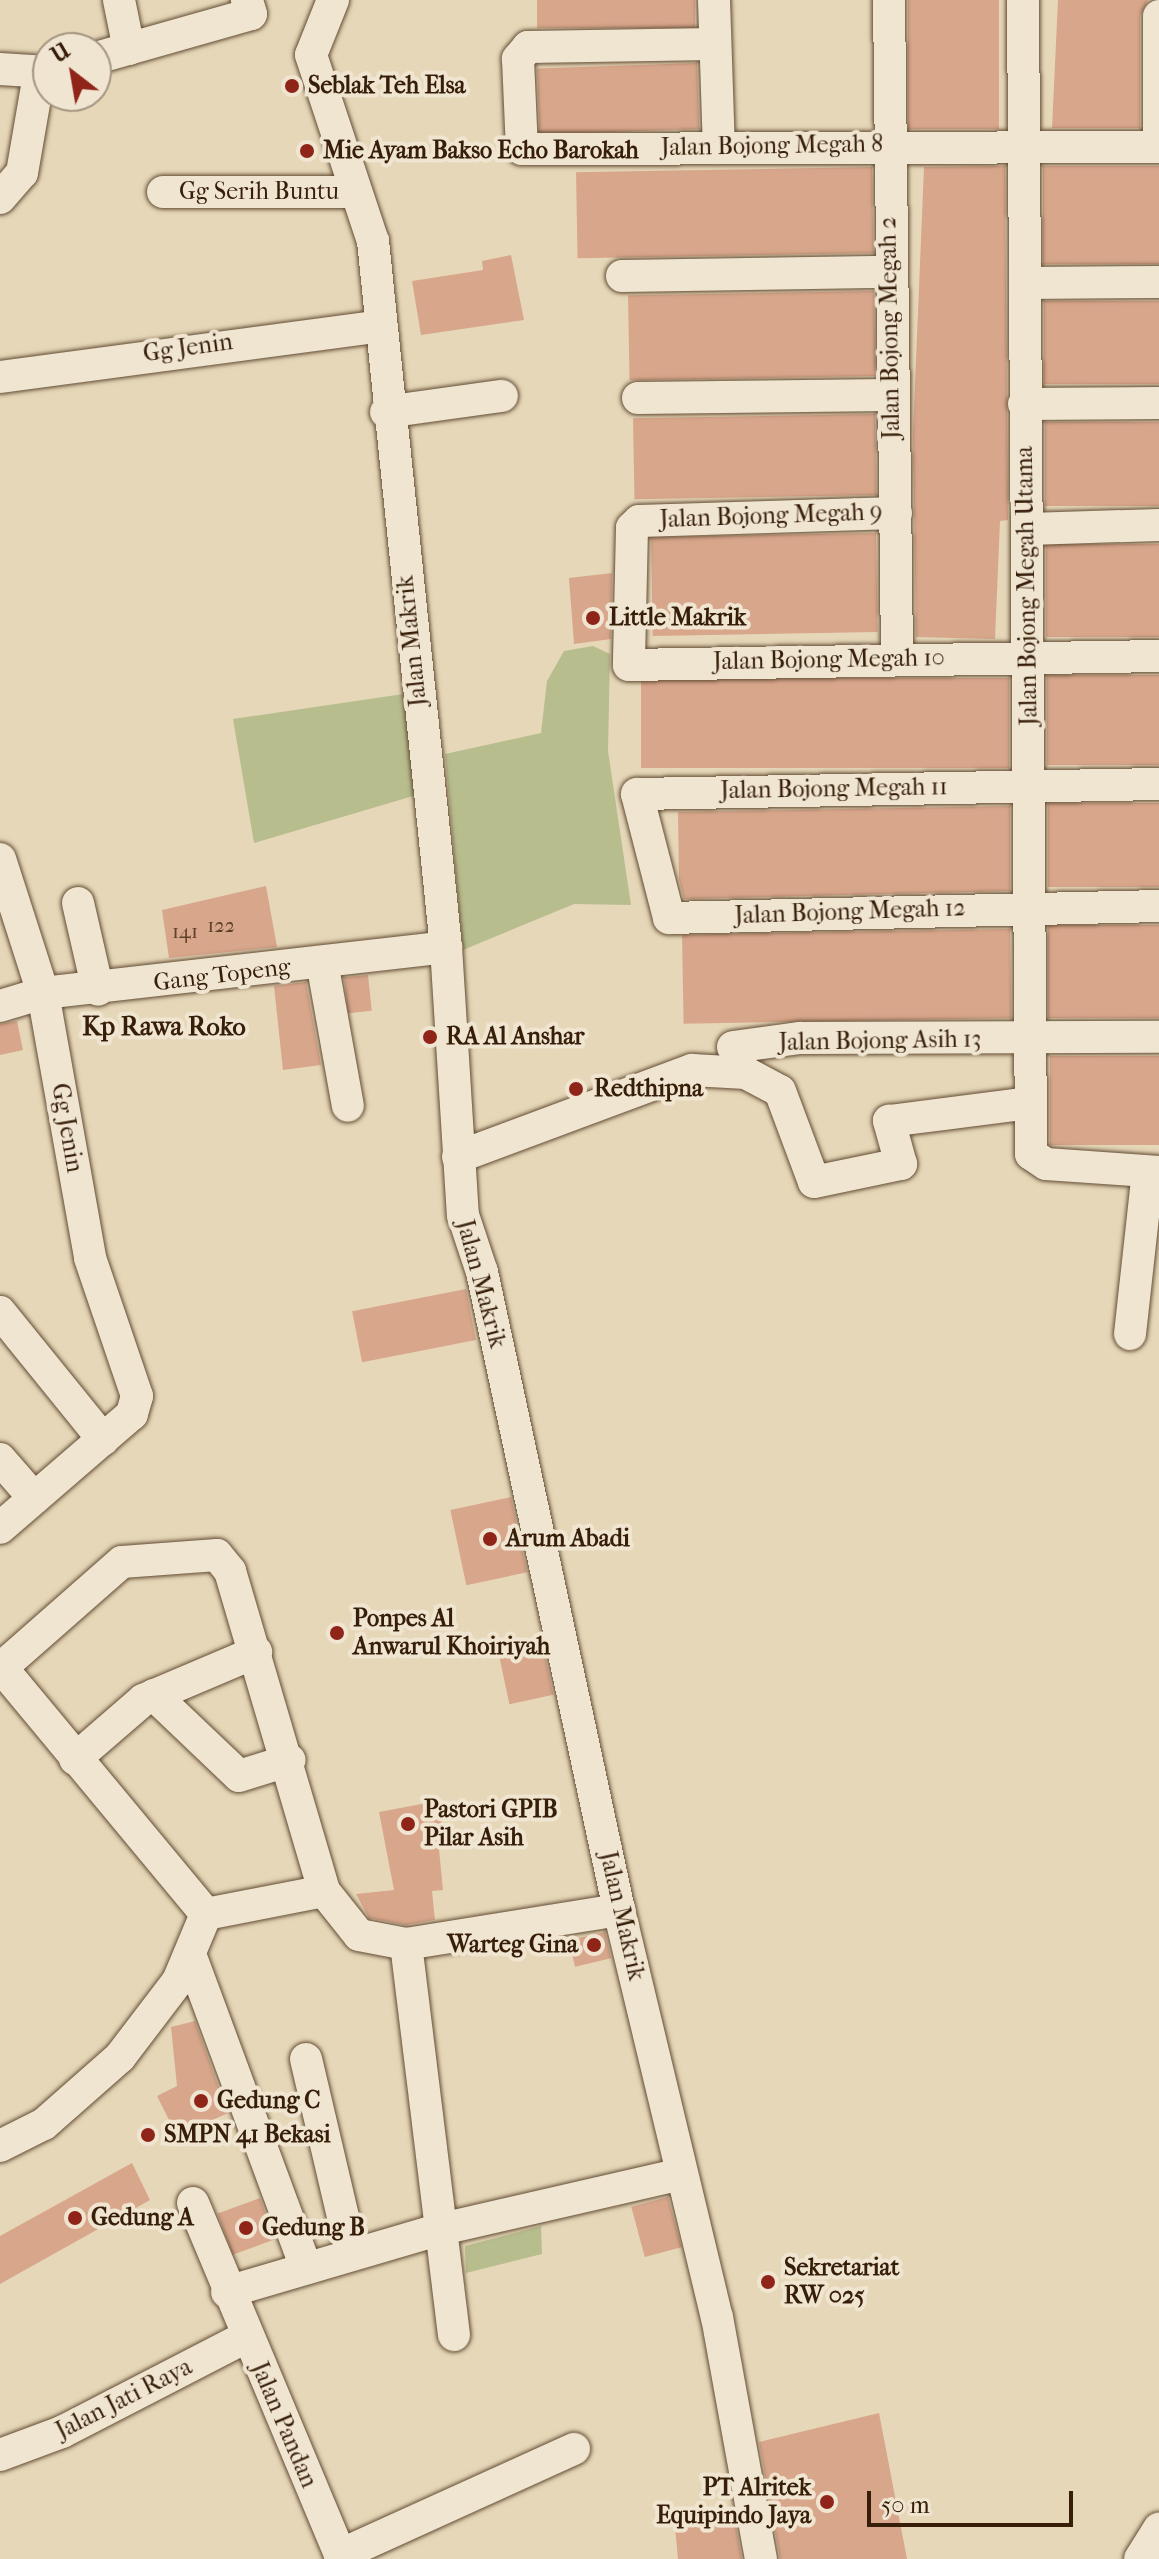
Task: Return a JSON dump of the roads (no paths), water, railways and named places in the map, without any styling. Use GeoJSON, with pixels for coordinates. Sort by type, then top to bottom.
{"type":"FeatureCollection","features":[{"type":"Feature","properties":{"kind":"street"},"geometry":{"type":"LineString","coordinates":[[119,0],[129,49]]}},
{"type":"Feature","properties":{"kind":"street"},"geometry":{"type":"LineString","coordinates":[[112,54],[251,14],[247,0]]}},
{"type":"Feature","properties":{"kind":"street","name":"Jalan Makrik"},"geometry":{"type":"LineString","coordinates":[[333,0],[311,55],[373,241],[377,327],[446,947],[463,1215],[482,1272],[619,1910],[731,2381],[761,2559]]}},
{"type":"Feature","properties":{"kind":"street"},"geometry":{"type":"LineString","coordinates":[[714,0],[719,148]]}},
{"type":"Feature","properties":{"kind":"street","name":"Jalan Bojong Megah 2"},"geometry":{"type":"LineString","coordinates":[[889,0],[889,395],[896,513],[897,656]]}},
{"type":"Feature","properties":{"kind":"street","name":"Jalan Bojong Megah Utama"},"geometry":{"type":"LineString","coordinates":[[1023,0],[1024,404],[1029,529],[1030,784],[1027,1039],[1031,1154],[1046,1164],[1154,1172]]}},
{"type":"Feature","properties":{"kind":"street"},"geometry":{"type":"LineString","coordinates":[[1159,16],[1159,147]]}},
{"type":"Feature","properties":{"kind":"street","name":"Jalan Bojong Megah 8"},"geometry":{"type":"LineString","coordinates":[[714,44],[528,47],[518,59],[522,149],[887,145],[1024,149],[1159,147]]}},
{"type":"Feature","properties":{"kind":"street"},"geometry":{"type":"LineString","coordinates":[[0,69],[32,79]]}},
{"type":"Feature","properties":{"kind":"street"},"geometry":{"type":"LineString","coordinates":[[0,94],[32,85]]}},
{"type":"Feature","properties":{"kind":"street"},"geometry":{"type":"LineString","coordinates":[[0,198],[22,173],[35,112]]}},
{"type":"Feature","properties":{"kind":"street","name":"Gg Serih Buntu"},"geometry":{"type":"LineString","coordinates":[[163,192],[355,192]]}},
{"type":"Feature","properties":{"kind":"street"},"geometry":{"type":"LineString","coordinates":[[622,276],[889,272]]}},
{"type":"Feature","properties":{"kind":"street"},"geometry":{"type":"LineString","coordinates":[[1025,283],[1159,282]]}},
{"type":"Feature","properties":{"kind":"street","name":"Gg Jenin"},"geometry":{"type":"LineString","coordinates":[[0,377],[377,327]]}},
{"type":"Feature","properties":{"kind":"street"},"geometry":{"type":"LineString","coordinates":[[638,398],[889,395]]}},
{"type":"Feature","properties":{"kind":"street"},"geometry":{"type":"LineString","coordinates":[[386,412],[502,396]]}},
{"type":"Feature","properties":{"kind":"street"},"geometry":{"type":"LineString","coordinates":[[1024,404],[1159,403]]}},
{"type":"Feature","properties":{"kind":"street","name":"Jalan Bojong Megah 9"},"geometry":{"type":"LineString","coordinates":[[629,665],[632,528],[645,519],[896,513]]}},
{"type":"Feature","properties":{"kind":"street"},"geometry":{"type":"LineString","coordinates":[[1029,529],[1159,525]]}},
{"type":"Feature","properties":{"kind":"street","name":"Jalan Bojong Megah 10"},"geometry":{"type":"LineString","coordinates":[[629,665],[897,656],[1159,656]]}},
{"type":"Feature","properties":{"kind":"street","name":"Jalan Bojong Megah 11"},"geometry":{"type":"LineString","coordinates":[[669,918],[637,794],[1030,784],[1159,784]]}},
{"type":"Feature","properties":{"kind":"street","name":"Gg Jenin"},"geometry":{"type":"LineString","coordinates":[[0,859],[43,993],[90,1258],[137,1396],[132,1414],[103,1439]]}},
{"type":"Feature","properties":{"kind":"street"},"geometry":{"type":"LineString","coordinates":[[78,903],[98,990]]}},
{"type":"Feature","properties":{"kind":"street","name":"Jalan Bojong Megah 12"},"geometry":{"type":"LineString","coordinates":[[669,918],[1030,906],[1159,906]]}},
{"type":"Feature","properties":{"kind":"street","name":"Gang Topeng"},"geometry":{"type":"LineString","coordinates":[[0,1006],[43,993],[98,990],[446,947]]}},
{"type":"Feature","properties":{"kind":"street"},"geometry":{"type":"LineString","coordinates":[[322,962],[348,1106]]}},
{"type":"Feature","properties":{"kind":"street","name":"Jalan Bojong Asih 13"},"geometry":{"type":"LineString","coordinates":[[733,1047],[800,1038],[1159,1037]]}},
{"type":"Feature","properties":{"kind":"street"},"geometry":{"type":"LineString","coordinates":[[458,1157],[692,1070],[746,1073],[780,1091],[814,1182],[901,1164],[889,1121],[1029,1103]]}},
{"type":"Feature","properties":{"kind":"street"},"geometry":{"type":"LineString","coordinates":[[1130,1334],[1154,1172]]}},
{"type":"Feature","properties":{"kind":"street"},"geometry":{"type":"LineString","coordinates":[[0,1312],[103,1439],[0,1528]]}},
{"type":"Feature","properties":{"kind":"street"},"geometry":{"type":"LineString","coordinates":[[0,1459],[34,1498]]}},
{"type":"Feature","properties":{"kind":"street"},"geometry":{"type":"LineString","coordinates":[[206,1914],[1,1668],[138,1555],[217,1555],[225,1561],[290,1760],[324,1891],[359,1935],[406,1944],[619,1910]]}},
{"type":"Feature","properties":{"kind":"street"},"geometry":{"type":"LineString","coordinates":[[75,1759],[154,1695],[256,1652]]}},
{"type":"Feature","properties":{"kind":"street"},"geometry":{"type":"LineString","coordinates":[[154,1695],[239,1776],[290,1760]]}},
{"type":"Feature","properties":{"kind":"street"},"geometry":{"type":"LineString","coordinates":[[206,1914],[324,1891]]}},
{"type":"Feature","properties":{"kind":"street"},"geometry":{"type":"LineString","coordinates":[[0,2146],[87,2091],[160,2006],[190,1954],[206,1914]]}},
{"type":"Feature","properties":{"kind":"street"},"geometry":{"type":"LineString","coordinates":[[406,1944],[437,2230],[454,2335]]}},
{"type":"Feature","properties":{"kind":"street"},"geometry":{"type":"LineString","coordinates":[[190,1954],[306,2268]]}},
{"type":"Feature","properties":{"kind":"street"},"geometry":{"type":"LineString","coordinates":[[306,2059],[352,2255]]}},
{"type":"Feature","properties":{"kind":"street"},"geometry":{"type":"LineString","coordinates":[[227,2292],[437,2230],[682,2174]]}},
{"type":"Feature","properties":{"kind":"street","name":"Jalan Pandan"},"geometry":{"type":"LineString","coordinates":[[193,2203],[227,2292],[341,2557]]}},
{"type":"Feature","properties":{"kind":"street","name":"Jalan Jati Raya"},"geometry":{"type":"LineString","coordinates":[[0,2455],[62,2432],[246,2337]]}},
{"type":"Feature","properties":{"kind":"street"},"geometry":{"type":"LineString","coordinates":[[341,2557],[574,2449]]}},
{"type":"Feature","properties":{"kind":"street"},"geometry":{"type":"LineString","coordinates":[[1140,2559],[1159,2528]]}},
{"type":"Feature","properties":{"kind":"place","name":"Seblak Teh Elsa"},"geometry":{"type":"Point","coordinates":[292,86]}},
{"type":"Feature","properties":{"kind":"place","name":"Mie Ayam Bakso Echo Barokah"},"geometry":{"type":"Point","coordinates":[307,151]}},
{"type":"Feature","properties":{"kind":"place","name":"Little Makrik"},"geometry":{"type":"Point","coordinates":[593,618]}},
{"type":"Feature","properties":{"kind":"place","name":"RA Al Anshar"},"geometry":{"type":"Point","coordinates":[430,1037]}},
{"type":"Feature","properties":{"kind":"place","name":"Redthipna"},"geometry":{"type":"Point","coordinates":[576,1089]}},
{"type":"Feature","properties":{"kind":"place","name":"Arum Abadi"},"geometry":{"type":"Point","coordinates":[490,1539]}},
{"type":"Feature","properties":{"kind":"place","name":"Ponpes Al Anwarul Khoiriyah"},"geometry":{"type":"Point","coordinates":[337,1633]}},
{"type":"Feature","properties":{"kind":"place","name":"Pastori GPIB Pilar Asih"},"geometry":{"type":"Point","coordinates":[408,1824]}},
{"type":"Feature","properties":{"kind":"place","name":"Warteg Gina"},"geometry":{"type":"Point","coordinates":[594,1945]}},
{"type":"Feature","properties":{"kind":"place","name":"Gedung C"},"geometry":{"type":"Point","coordinates":[201,2101]}},
{"type":"Feature","properties":{"kind":"place","name":"SMPN 41 Bekasi"},"geometry":{"type":"Point","coordinates":[148,2135]}},
{"type":"Feature","properties":{"kind":"place","name":"Gedung A"},"geometry":{"type":"Point","coordinates":[75,2218]}},
{"type":"Feature","properties":{"kind":"place","name":"Gedung B"},"geometry":{"type":"Point","coordinates":[246,2228]}},
{"type":"Feature","properties":{"kind":"place","name":"Sekretariat RW 025"},"geometry":{"type":"Point","coordinates":[768,2282]}},
{"type":"Feature","properties":{"kind":"place","name":"PT Alritek Equipindo Jaya"},"geometry":{"type":"Point","coordinates":[827,2502]}},
{"type":"Feature","properties":{"kind":"district","name":"Kp Rawa Roko"},"geometry":{"type":"Point","coordinates":[164,1027]}}]}
